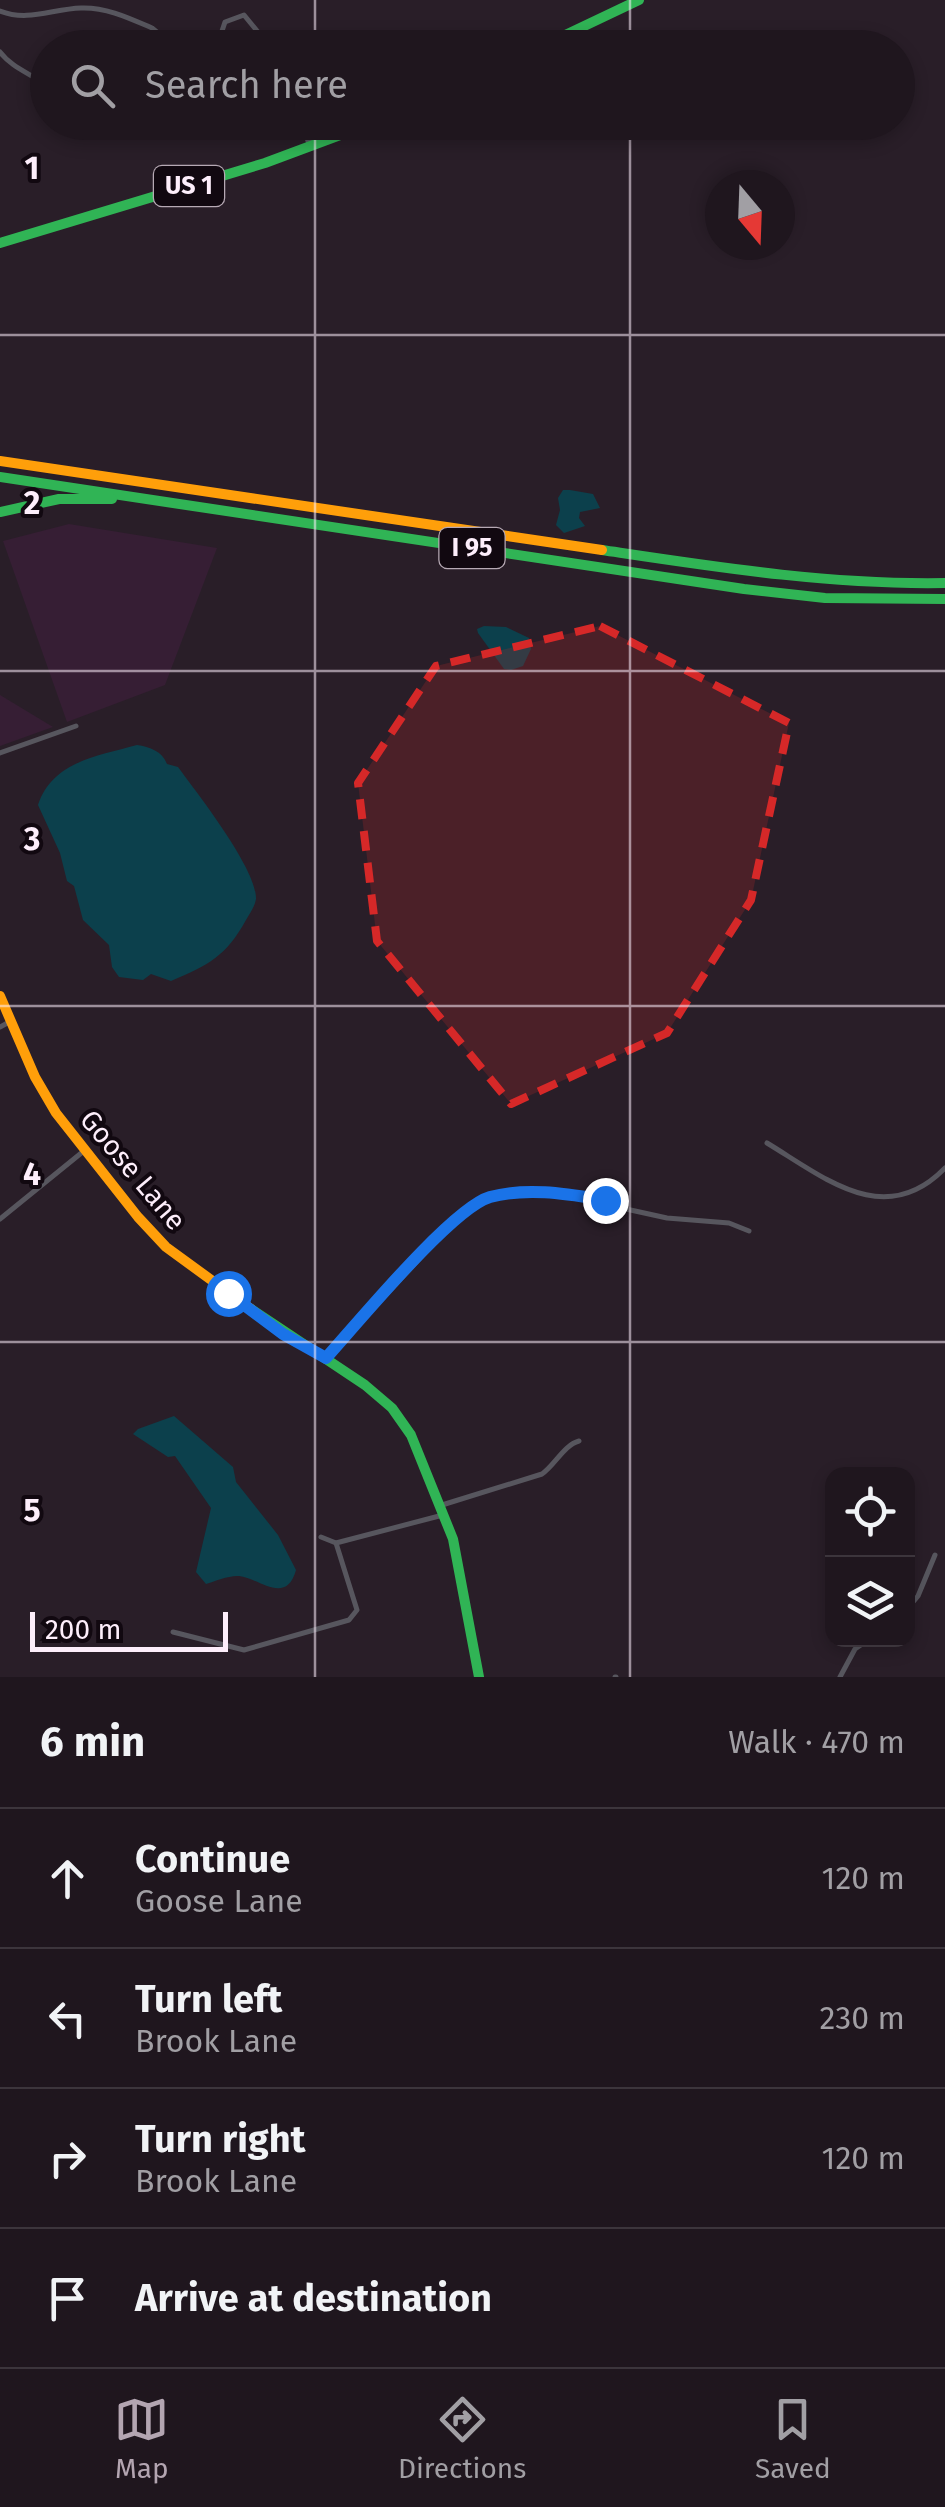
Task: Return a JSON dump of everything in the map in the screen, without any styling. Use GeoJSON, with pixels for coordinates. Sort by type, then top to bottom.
{"type":"FeatureCollection","features":[{"type":"Feature","properties":{"kind":"main road"},"geometry":{"type":"LineString","coordinates":[[576,30],[639,0]]}},
{"type":"Feature","properties":{"kind":"main road","name":"US 1"},"geometry":{"type":"LineString","coordinates":[[0,243],[331,140]]}},
{"type":"Feature","properties":{"kind":"main road","name":"I 95"},"geometry":{"type":"LineString","coordinates":[[0,461],[749,572],[860,583],[945,583]]}},
{"type":"Feature","properties":{"kind":"main road","name":"I 95"},"geometry":{"type":"LineString","coordinates":[[0,477],[744,589],[825,598],[945,599]]}},
{"type":"Feature","properties":{"kind":"main road"},"geometry":{"type":"LineString","coordinates":[[0,512],[59,499],[196,506]]}},
{"type":"Feature","properties":{"kind":"main road","name":"Goose Lane"},"geometry":{"type":"LineString","coordinates":[[0,996],[5,1024],[56,1113],[138,1218],[166,1247],[392,1408],[417,1446],[444,1510],[462,1574],[479,1677]]}},
{"type":"Feature","properties":{"kind":"street"},"geometry":{"type":"LineString","coordinates":[[0,11],[24,17],[82,8],[103,10],[155,30]]}},
{"type":"Feature","properties":{"kind":"street"},"geometry":{"type":"LineString","coordinates":[[222,30],[225,22],[244,14],[257,30]]}},
{"type":"Feature","properties":{"kind":"street"},"geometry":{"type":"LineString","coordinates":[[0,52],[10,64],[30,73]]}},
{"type":"Feature","properties":{"kind":"street"},"geometry":{"type":"LineString","coordinates":[[308,140],[316,146],[318,140]]}},
{"type":"Feature","properties":{"kind":"street"},"geometry":{"type":"LineString","coordinates":[[0,753],[76,726]]}},
{"type":"Feature","properties":{"kind":"street"},"geometry":{"type":"LineString","coordinates":[[767,1143],[846,1190],[884,1198],[921,1188],[945,1168]]}},
{"type":"Feature","properties":{"kind":"street"},"geometry":{"type":"LineString","coordinates":[[0,1219],[85,1150]]}},
{"type":"Feature","properties":{"kind":"street"},"geometry":{"type":"LineString","coordinates":[[326,1358],[425,1250],[467,1210],[486,1198],[525,1192],[560,1194],[605,1200],[667,1218],[729,1223],[749,1231]]}},
{"type":"Feature","properties":{"kind":"street"},"geometry":{"type":"LineString","coordinates":[[321,1537],[336,1544],[542,1474],[553,1467],[572,1443],[579,1441]]}},
{"type":"Feature","properties":{"kind":"street"},"geometry":{"type":"LineString","coordinates":[[173,1632],[244,1650],[350,1620],[358,1610],[336,1544]]}},
{"type":"Feature","properties":{"kind":"street"},"geometry":{"type":"LineString","coordinates":[[915,1600],[935,1555]]}},
{"type":"Feature","properties":{"kind":"street"},"geometry":{"type":"LineString","coordinates":[[840,1677],[858,1647]]}},
{"type":"Feature","properties":{"kind":"highlighted area"},"geometry":{"type":"Polygon","coordinates":[[[600,626],[789,723],[751,900],[667,1033],[511,1104],[377,941],[358,783],[436,666],[600,626]]]}},
{"type":"Feature","properties":{"kind":"shaded area"},"geometry":{"type":"Polygon","coordinates":[[[69,524],[217,548],[165,685],[67,722],[3,541],[69,524]]]}},
{"type":"Feature","properties":{"kind":"shaded area"},"geometry":{"type":"Polygon","coordinates":[[[0,695],[53,727],[0,746],[0,695]]]}},
{"type":"Feature","properties":{"kind":"water"},"geometry":{"type":"Polygon","coordinates":[[[563,490],[593,494],[600,508],[580,512],[585,526],[564,533],[556,525],[558,498],[563,490]]]}},
{"type":"Feature","properties":{"kind":"water"},"geometry":{"type":"Polygon","coordinates":[[[506,627],[529,638],[531,649],[523,666],[504,669],[478,633],[477,629],[506,627]]]}},
{"type":"Feature","properties":{"kind":"water"},"geometry":{"type":"Polygon","coordinates":[[[137,745],[155,750],[167,764],[178,767],[237,851],[256,899],[224,951],[171,981],[151,974],[143,980],[119,977],[112,967],[109,945],[83,920],[74,886],[67,881],[60,853],[38,805],[54,779],[65,770],[92,757],[137,745]]]}},
{"type":"Feature","properties":{"kind":"water"},"geometry":{"type":"Polygon","coordinates":[[[174,1416],[233,1467],[236,1482],[278,1535],[296,1570],[286,1586],[271,1587],[239,1576],[206,1584],[196,1572],[211,1508],[175,1456],[168,1457],[133,1434],[174,1416]]]}},
{"type":"Feature","properties":{"kind":"traffic: fast"},"geometry":{"type":"LineString","coordinates":[[576,30],[639,0]]}},
{"type":"Feature","properties":{"kind":"traffic: fast"},"geometry":{"type":"LineString","coordinates":[[0,243],[265,163],[327,140]]}},
{"type":"Feature","properties":{"kind":"traffic: fast"},"geometry":{"type":"LineString","coordinates":[[0,477],[744,589],[825,598],[945,599]]}},
{"type":"Feature","properties":{"kind":"traffic: fast"},"geometry":{"type":"LineString","coordinates":[[0,512],[59,499],[112,499]]}},
{"type":"Feature","properties":{"kind":"traffic: fast"},"geometry":{"type":"LineString","coordinates":[[602,550],[816,578],[945,583]]}},
{"type":"Feature","properties":{"kind":"traffic: fast"},"geometry":{"type":"LineString","coordinates":[[251,1309],[365,1385],[392,1408],[411,1435],[453,1539],[479,1677]]}},
{"type":"Feature","properties":{"kind":"traffic: slow"},"geometry":{"type":"LineString","coordinates":[[0,461],[602,550]]}},
{"type":"Feature","properties":{"kind":"traffic: slow"},"geometry":{"type":"LineString","coordinates":[[0,996],[35,1077],[56,1113],[138,1217],[166,1247],[251,1309]]}},
{"type":"Feature","properties":{"kind":"route"},"geometry":{"type":"LineString","coordinates":[[228,1293],[283,1334],[326,1358],[425,1250],[467,1210],[486,1198],[525,1192],[605,1200]]}}]}
